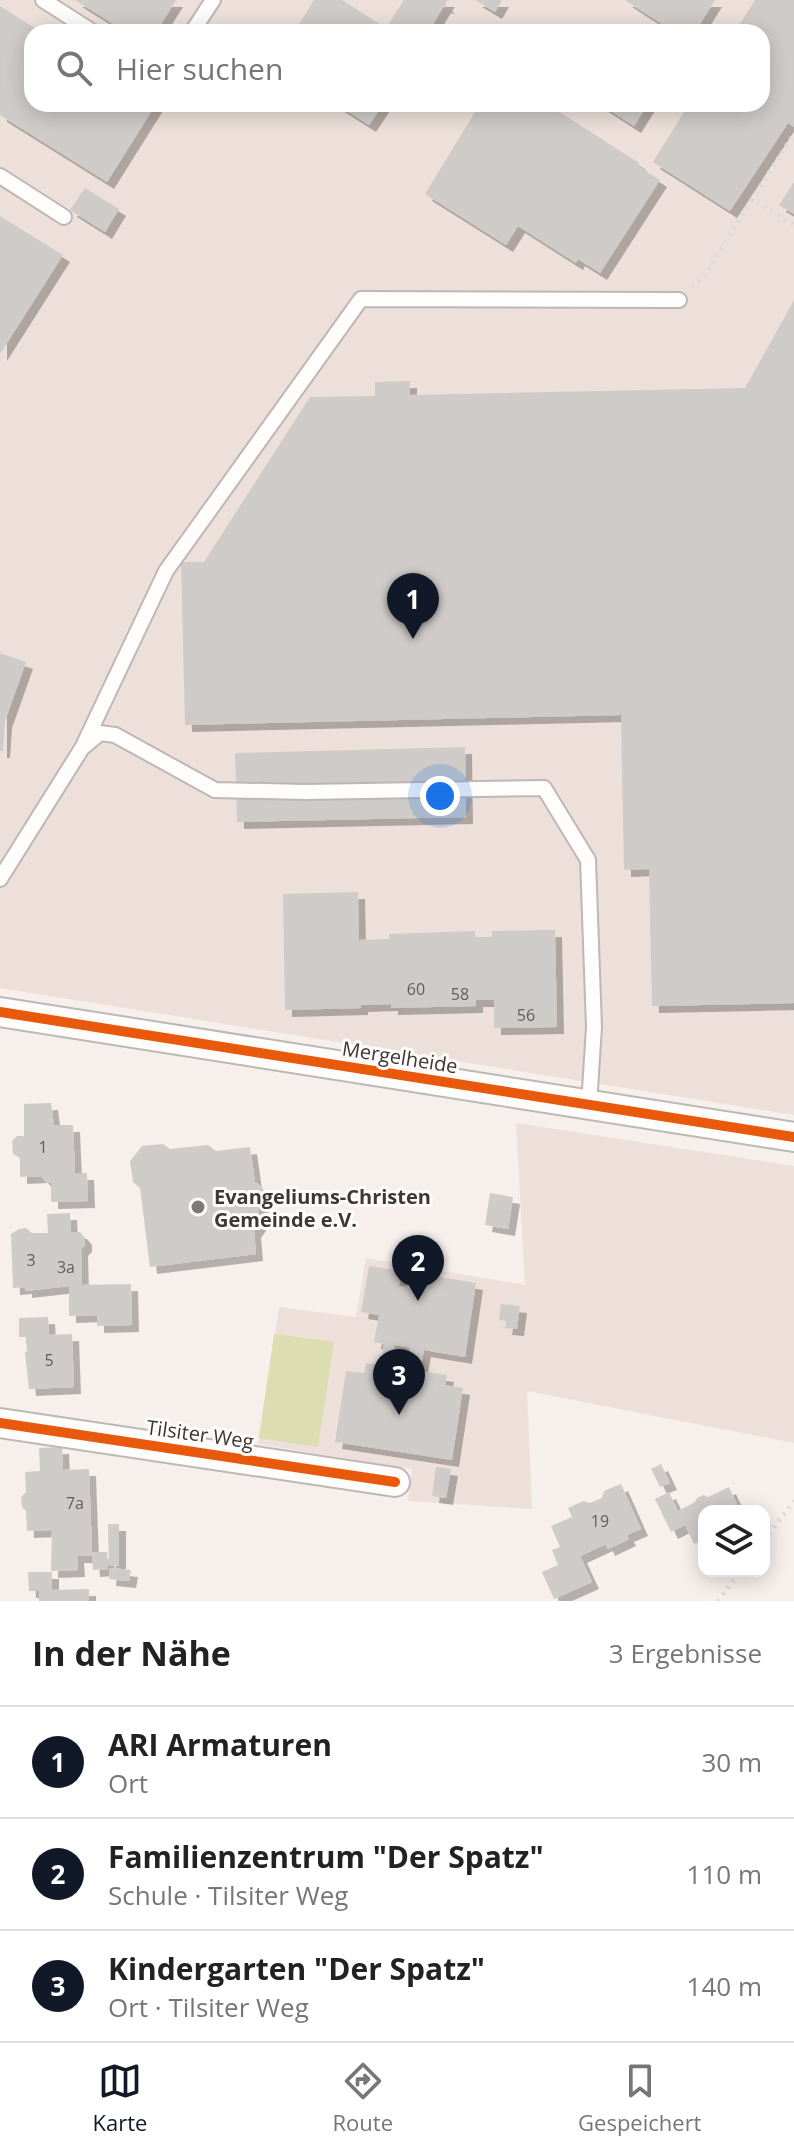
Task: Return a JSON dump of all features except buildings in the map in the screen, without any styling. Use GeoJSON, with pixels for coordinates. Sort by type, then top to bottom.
{"type":"FeatureCollection","features":[{"type":"Feature","properties":{"kind":"street","name":"Mergelheide"},"geometry":{"type":"LineString","coordinates":[[0,1012],[794,1137]]}},
{"type":"Feature","properties":{"kind":"street","name":"Tilsiter Weg"},"geometry":{"type":"LineString","coordinates":[[0,1423],[395,1482]]}},
{"type":"Feature","properties":{"kind":"lane"},"geometry":{"type":"LineString","coordinates":[[43,0],[80,24]]}},
{"type":"Feature","properties":{"kind":"lane"},"geometry":{"type":"LineString","coordinates":[[197,24],[213,0]]}},
{"type":"Feature","properties":{"kind":"lane"},"geometry":{"type":"LineString","coordinates":[[0,176],[64,217]]}},
{"type":"Feature","properties":{"kind":"lane"},"geometry":{"type":"LineString","coordinates":[[0,879],[82,748],[166,571],[361,299],[679,300]]}},
{"type":"Feature","properties":{"kind":"lane"},"geometry":{"type":"LineString","coordinates":[[82,748],[100,733],[115,735],[215,790],[305,792],[544,788],[588,860],[594,1027],[589,1105]]}},
{"type":"Feature","properties":{"kind":"path"},"geometry":{"type":"LineString","coordinates":[[679,300],[706,274],[794,134]]}},
{"type":"Feature","properties":{"kind":"path"},"geometry":{"type":"LineString","coordinates":[[752,200],[794,225]]}},
{"type":"Feature","properties":{"kind":"path"},"geometry":{"type":"LineString","coordinates":[[770,1532],[794,1501]]}},
{"type":"Feature","properties":{"kind":"path"},"geometry":{"type":"LineString","coordinates":[[718,1601],[736,1577]]}},
{"type":"Feature","properties":{"kind":"shaded area"},"geometry":{"type":"Polygon","coordinates":[[[0,0],[794,0],[794,1115],[0,988],[0,0]]]}},
{"type":"Feature","properties":{"kind":"shaded area"},"geometry":{"type":"Polygon","coordinates":[[[516,1123],[794,1166],[794,1443],[527,1391],[532,1509],[408,1501],[412,1469],[258,1444],[279,1307],[356,1317],[366,1258],[525,1285],[516,1123]]]}},
{"type":"Feature","properties":{"kind":"green space"},"geometry":{"type":"Polygon","coordinates":[[[274,1334],[334,1342],[318,1447],[259,1438],[274,1334]]]}},
{"type":"Feature","properties":{"kind":"cycle path"},"geometry":{"type":"LineString","coordinates":[[0,1012],[794,1137]]}},
{"type":"Feature","properties":{"kind":"cycle path"},"geometry":{"type":"LineString","coordinates":[[0,1423],[395,1482]]}},
{"type":"Feature","properties":{"kind":"place","name":"ARI Armaturen"},"geometry":{"type":"Point","coordinates":[413,639]}},
{"type":"Feature","properties":{"kind":"place","name":"Evangeliums-Christen Gemeinde e.V."},"geometry":{"type":"Point","coordinates":[198,1207]}},
{"type":"Feature","properties":{"kind":"place","name":"Familienzentrum \"Der Spatz\""},"geometry":{"type":"Point","coordinates":[418,1301]}},
{"type":"Feature","properties":{"kind":"place","name":"Kindergarten \"Der Spatz\""},"geometry":{"type":"Point","coordinates":[399,1415]}}]}
